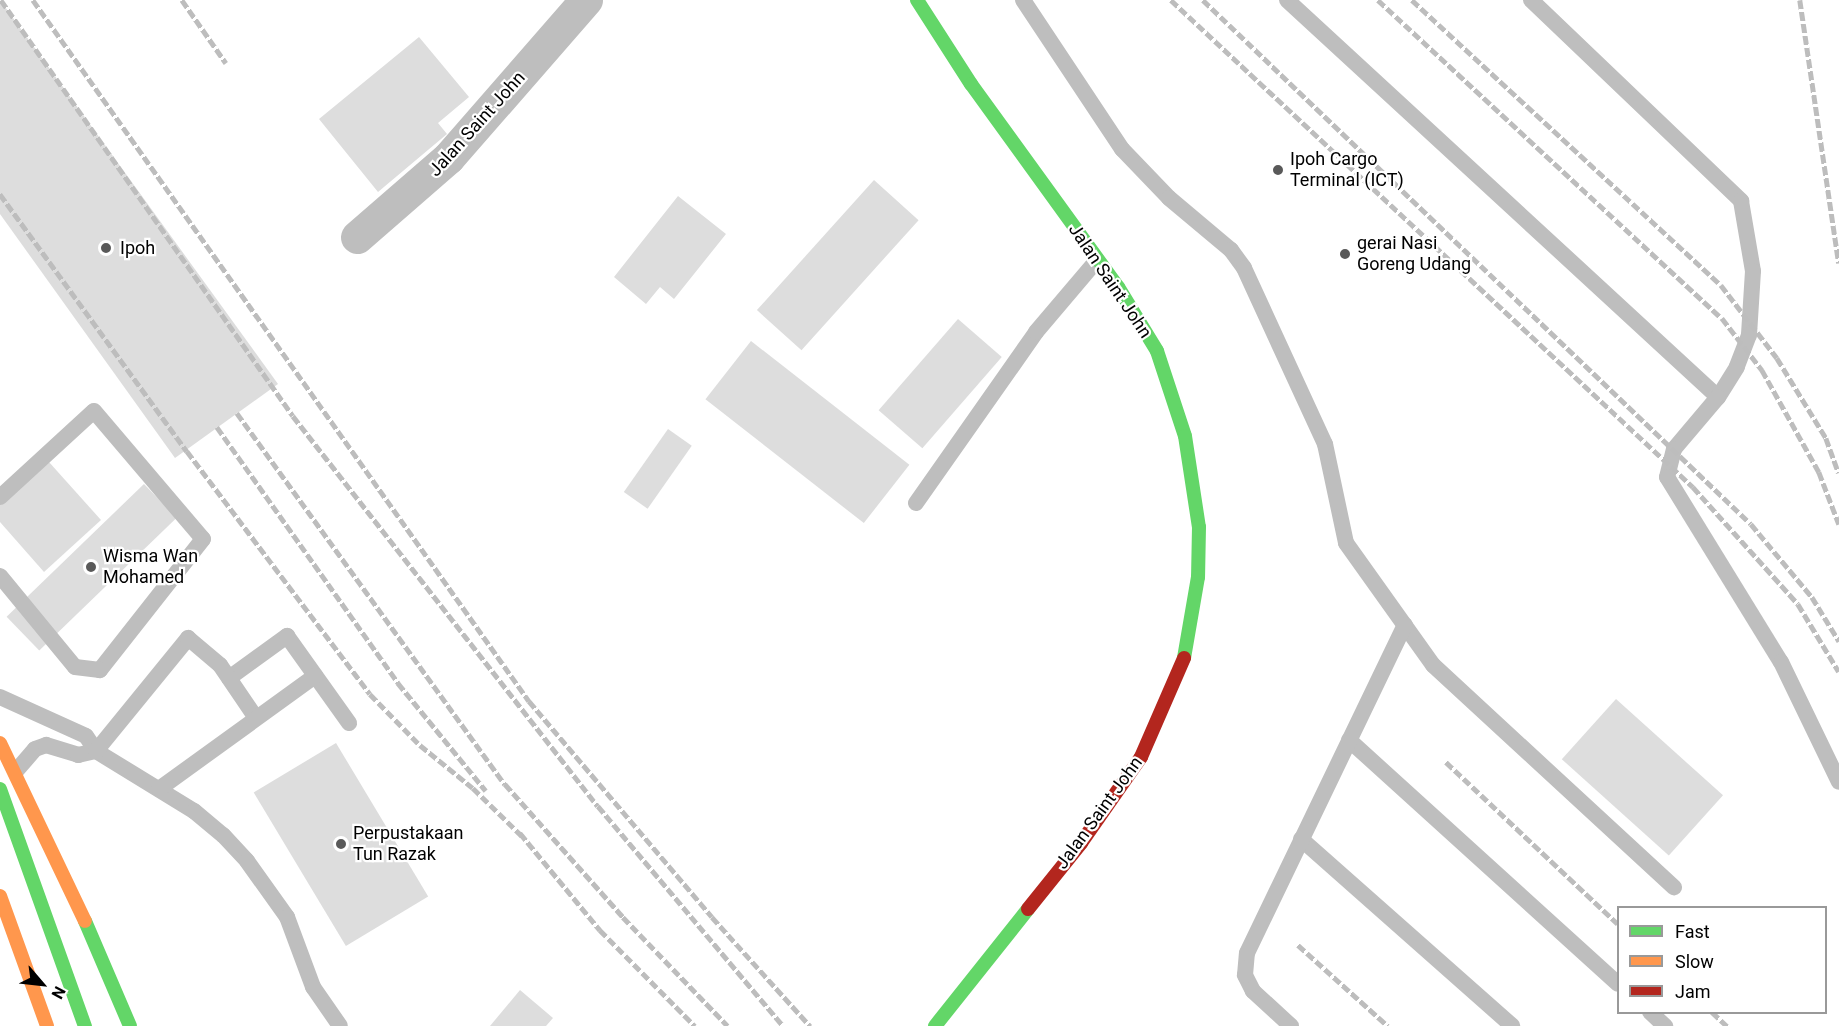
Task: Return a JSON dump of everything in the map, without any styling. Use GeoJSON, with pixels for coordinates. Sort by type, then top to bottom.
{"type":"FeatureCollection","features":[{"type":"Feature","properties":{"kind":"main road","name":"Jalan Saint John"},"geometry":{"type":"LineString","coordinates":[[917,0],[971,84],[1097,260],[1157,351],[1177,407],[1194,481],[1199,527],[1194,616],[1184,662],[1141,757],[1081,843],[935,1026]]}},
{"type":"Feature","properties":{"kind":"main road","name":"Jalan Saint John"},"geometry":{"type":"LineString","coordinates":[[1165,334],[1174,353]]}},
{"type":"Feature","properties":{"kind":"main road"},"geometry":{"type":"LineString","coordinates":[[0,743],[16,771],[102,955],[130,1026]]}},
{"type":"Feature","properties":{"kind":"main road"},"geometry":{"type":"LineString","coordinates":[[0,789],[61,1022]]}},
{"type":"Feature","properties":{"kind":"main road"},"geometry":{"type":"LineString","coordinates":[[0,896],[61,1022]]}},
{"type":"Feature","properties":{"kind":"street","name":"Jalan Saint John"},"geometry":{"type":"LineString","coordinates":[[357,237],[448,158],[586,0]]}},
{"type":"Feature","properties":{"kind":"lane"},"geometry":{"type":"LineString","coordinates":[[1023,0],[1122,149],[1169,198],[1231,250],[1244,268],[1325,444],[1346,543],[1433,665],[1674,887]]}},
{"type":"Feature","properties":{"kind":"lane"},"geometry":{"type":"LineString","coordinates":[[1287,0],[1718,397]]}},
{"type":"Feature","properties":{"kind":"lane"},"geometry":{"type":"LineString","coordinates":[[1531,0],[1741,201],[1754,303],[1749,335],[1737,367],[1718,397],[1674,448],[1667,477],[1782,662],[1839,782]]}},
{"type":"Feature","properties":{"kind":"lane"},"geometry":{"type":"LineString","coordinates":[[916,504],[1036,332],[1097,260]]}},
{"type":"Feature","properties":{"kind":"lane"},"geometry":{"type":"LineString","coordinates":[[0,497],[94,411],[203,539],[100,670],[75,667],[0,576]]}},
{"type":"Feature","properties":{"kind":"lane"},"geometry":{"type":"LineString","coordinates":[[1291,1026],[1253,991],[1245,975],[1247,953],[1256,929],[1406,626]]}},
{"type":"Feature","properties":{"kind":"lane"},"geometry":{"type":"LineString","coordinates":[[229,678],[287,636],[349,723]]}},
{"type":"Feature","properties":{"kind":"lane"},"geometry":{"type":"LineString","coordinates":[[16,771],[35,749],[46,745],[78,755],[96,751],[188,638],[207,652],[229,678],[256,718]]}},
{"type":"Feature","properties":{"kind":"lane"},"geometry":{"type":"LineString","coordinates":[[159,789],[315,676]]}},
{"type":"Feature","properties":{"kind":"lane"},"geometry":{"type":"LineString","coordinates":[[0,697],[86,736],[96,751],[194,811],[247,861],[287,917],[313,987],[340,1026]]}},
{"type":"Feature","properties":{"kind":"lane"},"geometry":{"type":"LineString","coordinates":[[1349,740],[1617,983]]}},
{"type":"Feature","properties":{"kind":"lane"},"geometry":{"type":"LineString","coordinates":[[1301,839],[1512,1026]]}},
{"type":"Feature","properties":{"kind":"lane"},"geometry":{"type":"LineString","coordinates":[[1652,1014],[1665,1026]]}},
{"type":"Feature","properties":{"kind":"building"},"geometry":{"type":"Polygon","coordinates":[[[0,0],[278,384],[175,458],[0,214],[0,0]]]}},
{"type":"Feature","properties":{"kind":"building"},"geometry":{"type":"Polygon","coordinates":[[[419,37],[469,97],[438,123],[447,134],[378,192],[319,119],[419,37]]]}},
{"type":"Feature","properties":{"kind":"building"},"geometry":{"type":"Polygon","coordinates":[[[874,180],[919,220],[801,350],[757,310],[874,180]]]}},
{"type":"Feature","properties":{"kind":"building"},"geometry":{"type":"Polygon","coordinates":[[[678,196],[726,234],[674,299],[660,287],[646,304],[614,277],[678,196]]]}},
{"type":"Feature","properties":{"kind":"building"},"geometry":{"type":"Polygon","coordinates":[[[958,319],[1002,357],[922,448],[879,410],[958,319]]]}},
{"type":"Feature","properties":{"kind":"building"},"geometry":{"type":"Polygon","coordinates":[[[751,341],[909,465],[864,523],[705,399],[751,341]]]}},
{"type":"Feature","properties":{"kind":"building"},"geometry":{"type":"Polygon","coordinates":[[[668,429],[692,446],[648,509],[624,492],[668,429]]]}},
{"type":"Feature","properties":{"kind":"building"},"geometry":{"type":"Polygon","coordinates":[[[40,452],[101,520],[44,572],[0,522],[0,488],[40,452]]]}},
{"type":"Feature","properties":{"kind":"building","name":"Wisma Wan Mohamed"},"geometry":{"type":"Polygon","coordinates":[[[144,484],[177,518],[39,650],[7,617],[144,484]]]}},
{"type":"Feature","properties":{"kind":"building"},"geometry":{"type":"Polygon","coordinates":[[[1616,699],[1723,795],[1669,856],[1562,759],[1616,699]]]}},
{"type":"Feature","properties":{"kind":"building","name":"Perpustakaan Tun Razak"},"geometry":{"type":"Polygon","coordinates":[[[336,743],[428,896],[346,946],[254,792],[336,743]]]}},
{"type":"Feature","properties":{"kind":"building"},"geometry":{"type":"Polygon","coordinates":[[[520,990],[553,1018],[546,1026],[490,1026],[520,990]]]}},
{"type":"Feature","properties":{"kind":"railway"},"geometry":{"type":"LineString","coordinates":[[1,0],[293,416],[598,806],[783,1026]]}},
{"type":"Feature","properties":{"kind":"railway"},"geometry":{"type":"LineString","coordinates":[[33,0],[529,701],[712,917],[810,1026]]}},
{"type":"Feature","properties":{"kind":"railway"},"geometry":{"type":"LineString","coordinates":[[182,0],[226,63]]}},
{"type":"Feature","properties":{"kind":"railway"},"geometry":{"type":"LineString","coordinates":[[1171,0],[1693,487],[1798,604],[1839,672]]}},
{"type":"Feature","properties":{"kind":"railway"},"geometry":{"type":"LineString","coordinates":[[1203,0],[1751,524],[1812,597],[1839,641]]}},
{"type":"Feature","properties":{"kind":"railway"},"geometry":{"type":"LineString","coordinates":[[1378,0],[1722,318],[1762,370],[1819,472],[1839,524]]}},
{"type":"Feature","properties":{"kind":"railway"},"geometry":{"type":"LineString","coordinates":[[1412,0],[1721,285],[1777,358],[1826,438],[1839,473]]}},
{"type":"Feature","properties":{"kind":"railway"},"geometry":{"type":"LineString","coordinates":[[1800,0],[1839,263]]}},
{"type":"Feature","properties":{"kind":"railway"},"geometry":{"type":"LineString","coordinates":[[0,194],[187,451],[370,694],[420,745],[473,788],[524,838]]}},
{"type":"Feature","properties":{"kind":"railway"},"geometry":{"type":"LineString","coordinates":[[237,413],[505,784],[623,917],[728,1026]]}},
{"type":"Feature","properties":{"kind":"railway"},"geometry":{"type":"LineString","coordinates":[[217,427],[398,683],[486,791]]}},
{"type":"Feature","properties":{"kind":"railway"},"geometry":{"type":"LineString","coordinates":[[1446,762],[1617,923]]}},
{"type":"Feature","properties":{"kind":"railway"},"geometry":{"type":"LineString","coordinates":[[520,833],[600,930],[695,1026]]}},
{"type":"Feature","properties":{"kind":"railway"},"geometry":{"type":"LineString","coordinates":[[1298,945],[1388,1026]]}},
{"type":"Feature","properties":{"kind":"railway"},"geometry":{"type":"LineString","coordinates":[[1714,1014],[1727,1026]]}},
{"type":"Feature","properties":{"kind":"traffic: fast"},"geometry":{"type":"LineString","coordinates":[[917,0],[971,84],[1118,287],[1157,351],[1185,436],[1199,527],[1198,577],[1184,658]]}},
{"type":"Feature","properties":{"kind":"traffic: fast"},"geometry":{"type":"LineString","coordinates":[[0,789],[85,1026]]}},
{"type":"Feature","properties":{"kind":"traffic: fast"},"geometry":{"type":"LineString","coordinates":[[935,1026],[1028,909]]}},
{"type":"Feature","properties":{"kind":"traffic: fast"},"geometry":{"type":"LineString","coordinates":[[85,921],[130,1026]]}},
{"type":"Feature","properties":{"kind":"traffic: slow"},"geometry":{"type":"LineString","coordinates":[[0,743],[85,921]]}},
{"type":"Feature","properties":{"kind":"traffic: slow"},"geometry":{"type":"LineString","coordinates":[[0,896],[47,1026]]}},
{"type":"Feature","properties":{"kind":"traffic: jam"},"geometry":{"type":"LineString","coordinates":[[1028,909],[1081,843],[1141,757],[1184,658]]}},
{"type":"Feature","properties":{"kind":"place","name":"Ipoh Cargo Terminal (ICT)"},"geometry":{"type":"Point","coordinates":[1278,170]}},
{"type":"Feature","properties":{"kind":"place","name":"Ipoh"},"geometry":{"type":"Point","coordinates":[106,248]}},
{"type":"Feature","properties":{"kind":"place","name":"gerai Nasi Goreng Udang"},"geometry":{"type":"Point","coordinates":[1345,254]}},
{"type":"Feature","properties":{"kind":"place","name":"Wisma Wan Mohamed"},"geometry":{"type":"Point","coordinates":[91,567]}},
{"type":"Feature","properties":{"kind":"place","name":"Perpustakaan Tun Razak"},"geometry":{"type":"Point","coordinates":[341,844]}}]}
